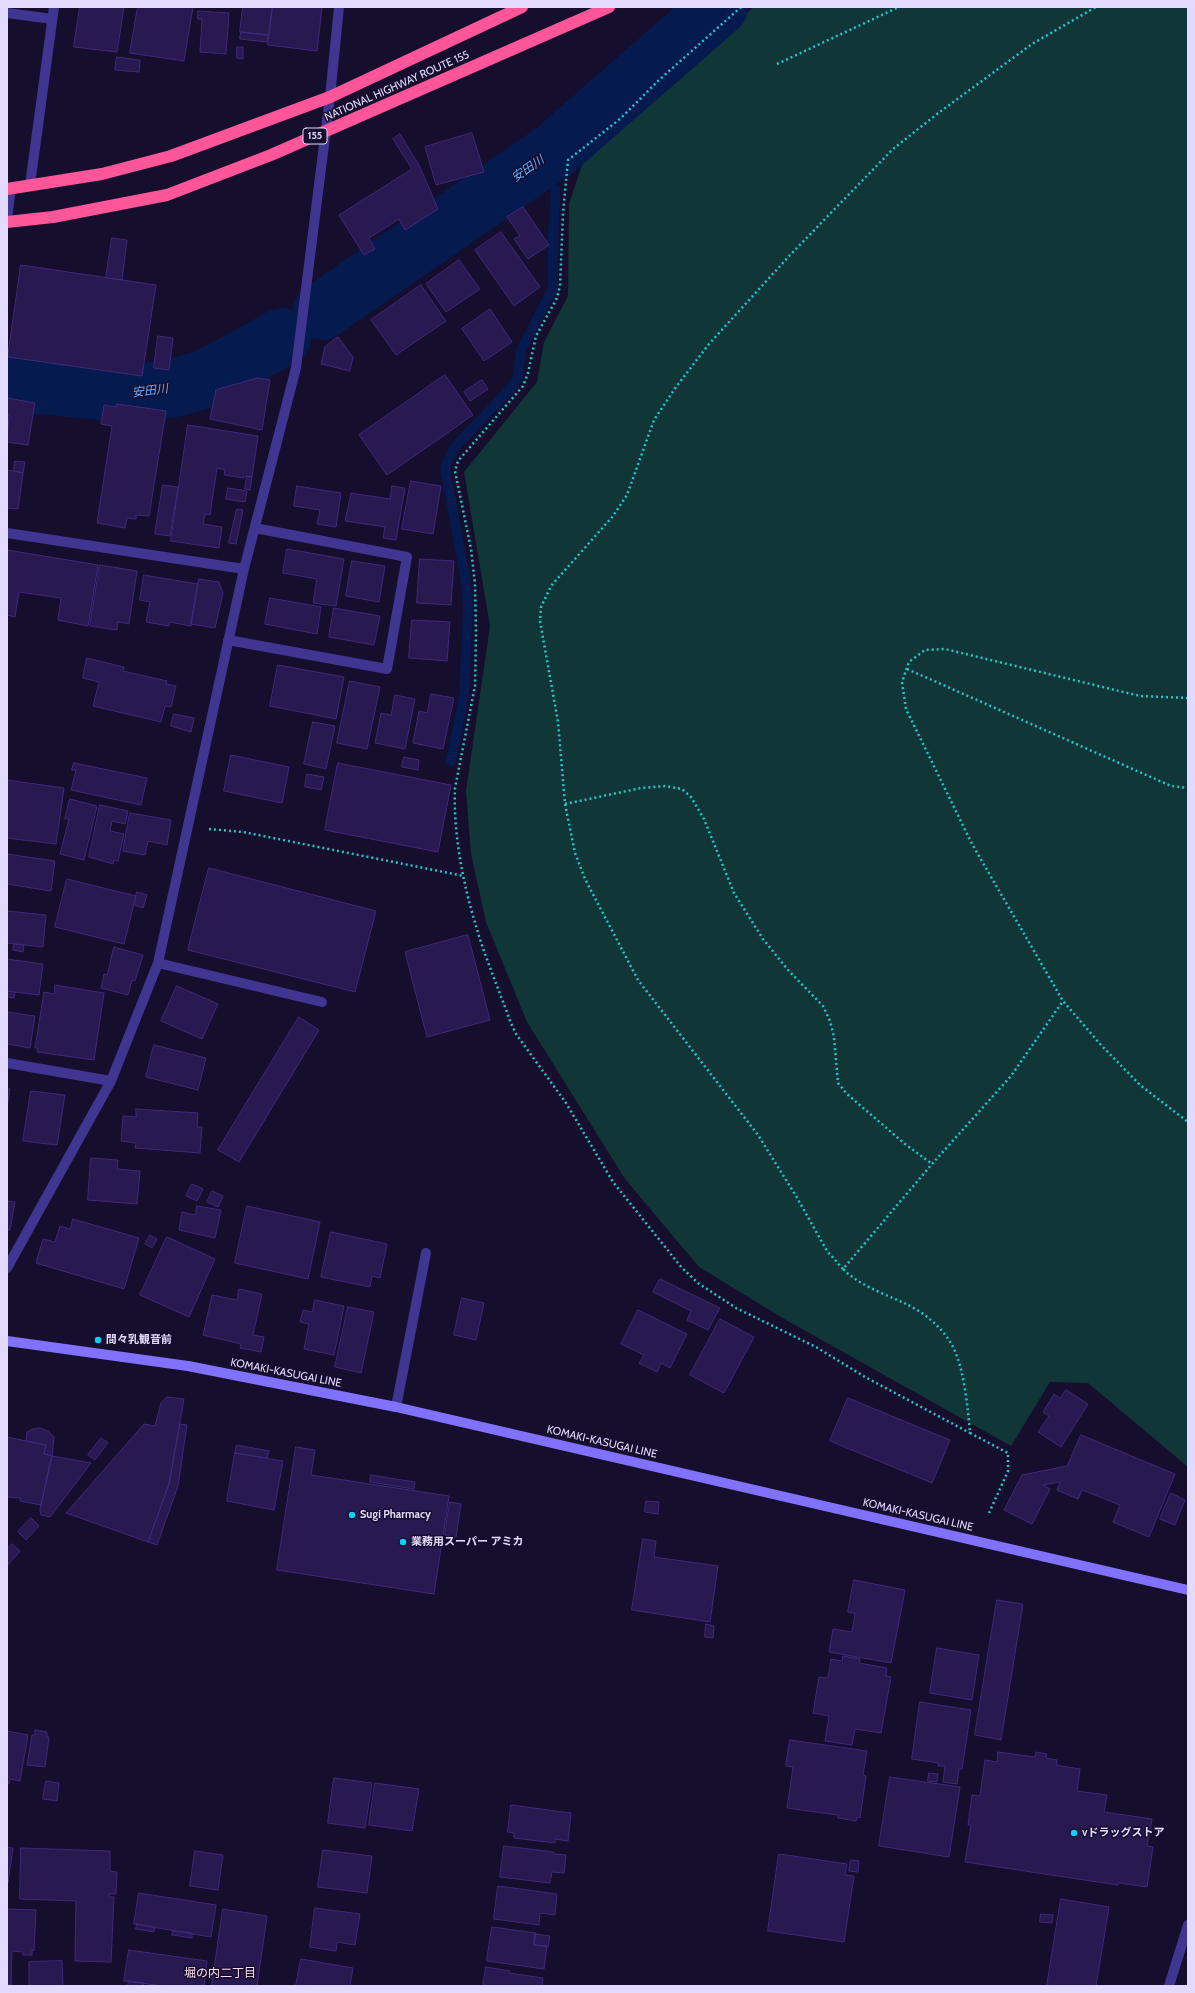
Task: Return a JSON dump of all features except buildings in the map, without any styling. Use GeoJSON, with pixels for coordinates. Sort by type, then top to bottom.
{"type":"FeatureCollection","features":[{"type":"Feature","properties":{"kind":"highway","name":"NATIONAL HIGHWAY ROUTE 155"},"geometry":{"type":"LineString","coordinates":[[9,188],[102,174],[171,156],[330,97],[522,7]]}},
{"type":"Feature","properties":{"kind":"highway","name":"NATIONAL HIGHWAY ROUTE 155"},"geometry":{"type":"LineString","coordinates":[[7,222],[53,217],[167,195],[326,132],[609,7]]}},
{"type":"Feature","properties":{"kind":"main road","name":"KOMAKI-KASUGAI LINE"},"geometry":{"type":"LineString","coordinates":[[7,1341],[188,1366],[396,1407],[1188,1590]]}},
{"type":"Feature","properties":{"kind":"street"},"geometry":{"type":"LineString","coordinates":[[30,185],[54,7]]}},
{"type":"Feature","properties":{"kind":"street"},"geometry":{"type":"LineString","coordinates":[[7,1268],[111,1081],[158,963],[244,569],[296,368],[326,132],[340,7]]}},
{"type":"Feature","properties":{"kind":"street"},"geometry":{"type":"LineString","coordinates":[[7,13],[52,19]]}},
{"type":"Feature","properties":{"kind":"street"},"geometry":{"type":"LineString","coordinates":[[7,218],[9,188]]}},
{"type":"Feature","properties":{"kind":"street"},"geometry":{"type":"LineString","coordinates":[[228,640],[387,669],[407,557],[255,528]]}},
{"type":"Feature","properties":{"kind":"street"},"geometry":{"type":"LineString","coordinates":[[7,533],[244,569]]}},
{"type":"Feature","properties":{"kind":"street"},"geometry":{"type":"LineString","coordinates":[[158,963],[322,1002]]}},
{"type":"Feature","properties":{"kind":"street"},"geometry":{"type":"LineString","coordinates":[[7,1063],[111,1081]]}},
{"type":"Feature","properties":{"kind":"street"},"geometry":{"type":"LineString","coordinates":[[396,1407],[426,1253]]}},
{"type":"Feature","properties":{"kind":"street"},"geometry":{"type":"LineString","coordinates":[[1169,1986],[1188,1925]]}},
{"type":"Feature","properties":{"kind":"path"},"geometry":{"type":"LineString","coordinates":[[740,7],[658,81],[620,119],[568,160],[563,213],[560,286],[557,298],[536,336],[528,374],[523,386],[458,461],[455,471],[471,550],[476,584],[475,686],[455,794],[458,835],[464,876],[476,928],[516,1034],[566,1103],[613,1182],[682,1268],[698,1283],[736,1308],[816,1347],[865,1377],[1008,1453],[1008,1471],[989,1513]]}},
{"type":"Feature","properties":{"kind":"path"},"geometry":{"type":"LineString","coordinates":[[777,64],[899,7]]}},
{"type":"Feature","properties":{"kind":"path"},"geometry":{"type":"LineString","coordinates":[[970,1433],[968,1404],[953,1347],[936,1325],[914,1308],[854,1280],[827,1251],[796,1196],[758,1135],[638,980],[585,879],[575,853],[565,804],[558,722],[540,621],[541,607],[551,586],[613,516],[627,495],[654,420],[676,387],[710,344],[791,254],[893,150],[937,114],[1032,44],[1096,7]]}},
{"type":"Feature","properties":{"kind":"path"},"geometry":{"type":"LineString","coordinates":[[1188,698],[1140,696],[945,648],[925,650],[909,662],[902,682],[906,709],[933,767],[972,844],[1063,1001],[1101,1045],[1140,1084],[1188,1122]]}},
{"type":"Feature","properties":{"kind":"path"},"geometry":{"type":"LineString","coordinates":[[907,669],[1171,786],[1188,788]]}},
{"type":"Feature","properties":{"kind":"path"},"geometry":{"type":"LineString","coordinates":[[565,804],[641,788],[665,786],[682,789],[704,819],[734,893],[763,939],[788,970],[822,1006],[830,1021],[834,1037],[838,1083],[847,1094],[905,1144],[932,1164]]}},
{"type":"Feature","properties":{"kind":"path"},"geometry":{"type":"LineString","coordinates":[[188,826],[243,832],[464,876]]}},
{"type":"Feature","properties":{"kind":"path"},"geometry":{"type":"LineString","coordinates":[[843,1269],[932,1164],[1011,1076],[1063,1001]]}},
{"type":"Feature","properties":{"kind":"green space"},"geometry":{"type":"Polygon","coordinates":[[[756,7],[1188,7],[1188,1467],[1088,1383],[1050,1382],[1011,1446],[786,1320],[699,1267],[625,1179],[527,1022],[486,922],[471,854],[466,791],[490,626],[464,472],[537,382],[544,342],[568,296],[569,204],[583,162],[702,58],[751,9],[756,7]]]}},
{"type":"Feature","properties":{"kind":"waterway","name":"安田川"},"geometry":{"type":"LineString","coordinates":[[322,311],[554,151],[719,7]]}},
{"type":"Feature","properties":{"kind":"waterway"},"geometry":{"type":"LineString","coordinates":[[451,761],[464,696],[468,607],[465,576],[445,468],[454,448],[513,386],[518,378],[521,350],[553,288],[553,234],[556,190]]}},
{"type":"Feature","properties":{"kind":"waterway","name":"安田川"},"geometry":{"type":"LineString","coordinates":[[7,382],[131,394],[170,389],[206,379],[282,337]]}},
{"type":"Feature","properties":{"kind":"place","name":"間々乳観音前"},"geometry":{"type":"Point","coordinates":[98,1340]}},
{"type":"Feature","properties":{"kind":"place","name":"Sugi Pharmacy"},"geometry":{"type":"Point","coordinates":[352,1515]}},
{"type":"Feature","properties":{"kind":"place","name":"業務用スーパー アミカ"},"geometry":{"type":"Point","coordinates":[403,1542]}},
{"type":"Feature","properties":{"kind":"place","name":"vドラッグストア"},"geometry":{"type":"Point","coordinates":[1074,1833]}},
{"type":"Feature","properties":{"kind":"district","name":"堀の内二丁目"},"geometry":{"type":"Point","coordinates":[220,1973]}}]}
